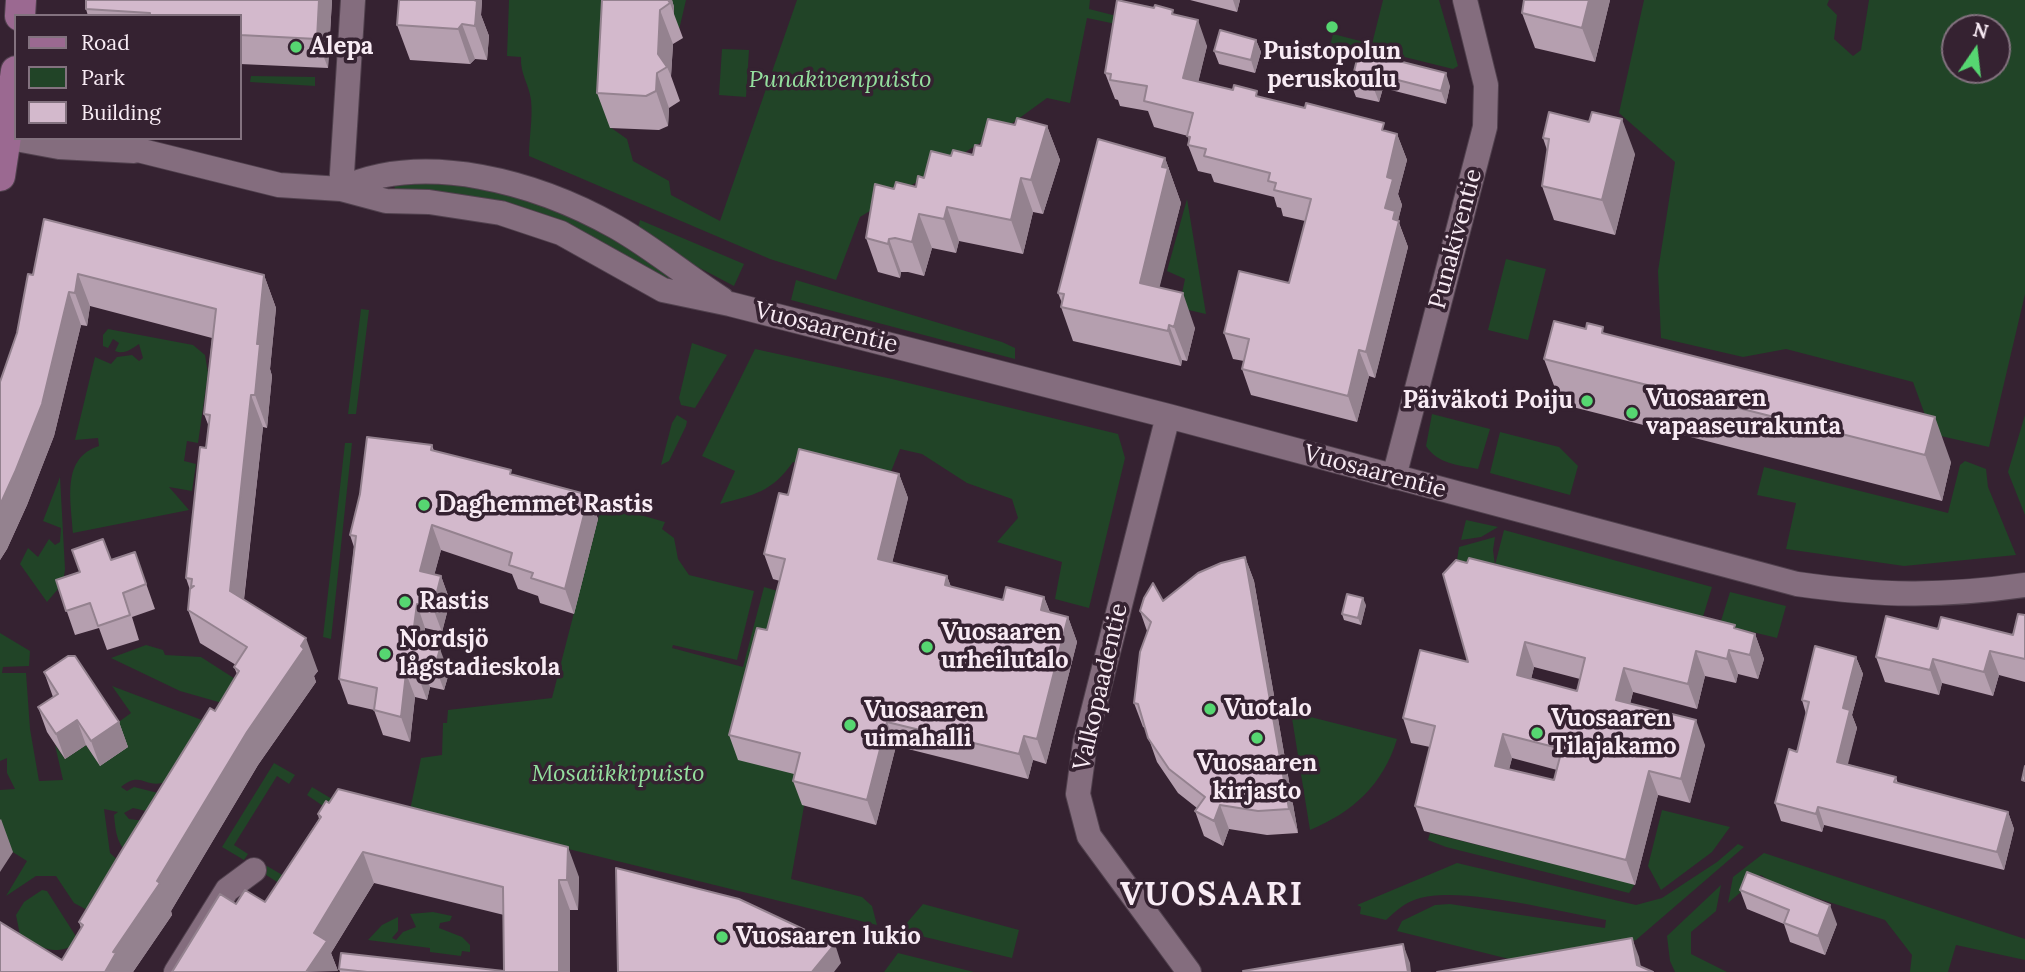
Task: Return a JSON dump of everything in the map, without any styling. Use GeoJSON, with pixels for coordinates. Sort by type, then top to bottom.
{"type":"FeatureCollection","features":[{"type":"Feature","properties":{"kind":"main road"},"geometry":{"type":"LineString","coordinates":[[0,176],[6,120],[14,81]]}},
{"type":"Feature","properties":{"kind":"street"},"geometry":{"type":"LineString","coordinates":[[341,189],[353,0]]}},
{"type":"Feature","properties":{"kind":"street","name":"Punakiventie"},"geometry":{"type":"LineString","coordinates":[[1394,477],[1485,127],[1486,85],[1465,0]]}},
{"type":"Feature","properties":{"kind":"street","name":"Vuosaarentie"},"geometry":{"type":"LineString","coordinates":[[67,140],[104,152],[142,151]]}},
{"type":"Feature","properties":{"kind":"street","name":"Vuosaarentie"},"geometry":{"type":"LineString","coordinates":[[118,140],[142,151],[279,185],[341,189],[386,201],[440,203],[501,213],[561,233],[663,290],[693,299],[730,304],[1168,416],[1797,584],[1892,596],[1964,593],[2025,585]]}},
{"type":"Feature","properties":{"kind":"street","name":"Valkopaadentie"},"geometry":{"type":"LineString","coordinates":[[1168,416],[1085,743],[1078,794],[1089,836],[1189,972]]}},
{"type":"Feature","properties":{"kind":"street"},"geometry":{"type":"LineString","coordinates":[[176,972],[227,890],[254,870]]}},
{"type":"Feature","properties":{"kind":"green space","name":"Punakivenpuisto"},"geometry":{"type":"Polygon","coordinates":[[[509,0],[686,0],[679,30],[610,127],[627,139],[633,161],[669,181],[671,195],[720,221],[797,0],[1090,0],[1089,9],[1164,28],[1164,34],[1087,18],[1070,103],[1047,98],[1014,122],[860,217],[836,280],[770,259],[529,156],[531,100],[521,57],[507,56],[509,0]]]}},
{"type":"Feature","properties":{"kind":"green space"},"geometry":{"type":"Polygon","coordinates":[[[1383,0],[1439,0],[1458,66],[1453,69],[1356,45],[1328,54],[1333,34],[1372,44],[1383,0]]]}},
{"type":"Feature","properties":{"kind":"green space"},"geometry":{"type":"Polygon","coordinates":[[[1644,0],[1829,0],[1827,5],[1837,15],[1834,39],[1853,56],[1861,50],[1869,0],[2025,0],[2025,294],[1989,447],[1932,434],[1913,382],[1786,349],[1743,357],[1661,338],[1658,271],[1675,162],[1619,113],[1644,0]]]}},
{"type":"Feature","properties":{"kind":"green space"},"geometry":{"type":"Polygon","coordinates":[[[722,49],[749,50],[746,97],[719,95],[722,49]]]}},
{"type":"Feature","properties":{"kind":"green space"},"geometry":{"type":"Polygon","coordinates":[[[251,76],[315,77],[315,86],[250,82],[251,76]]]}},
{"type":"Feature","properties":{"kind":"green space"},"geometry":{"type":"Polygon","coordinates":[[[394,181],[470,184],[497,189],[552,207],[632,249],[677,283],[395,192],[394,181]]]}},
{"type":"Feature","properties":{"kind":"green space"},"geometry":{"type":"Polygon","coordinates":[[[1187,199],[1206,314],[1162,304],[1181,298],[1185,279],[1167,271],[1187,199]]]}},
{"type":"Feature","properties":{"kind":"green space"},"geometry":{"type":"Polygon","coordinates":[[[640,220],[744,264],[734,286],[694,265],[638,228],[640,220]]]}},
{"type":"Feature","properties":{"kind":"green space"},"geometry":{"type":"Polygon","coordinates":[[[1506,259],[1546,269],[1528,340],[1488,330],[1506,259]]]}},
{"type":"Feature","properties":{"kind":"green space"},"geometry":{"type":"Polygon","coordinates":[[[796,280],[1002,342],[1015,348],[1015,359],[791,300],[796,280]]]}},
{"type":"Feature","properties":{"kind":"green space"},"geometry":{"type":"Polygon","coordinates":[[[361,309],[369,310],[356,414],[348,414],[361,309]]]}},
{"type":"Feature","properties":{"kind":"green space"},"geometry":{"type":"Polygon","coordinates":[[[108,329],[193,345],[205,355],[208,373],[198,443],[187,441],[184,461],[196,464],[192,491],[169,487],[189,510],[73,533],[70,494],[74,470],[87,452],[99,446],[98,438],[75,440],[95,357],[111,364],[117,357],[132,355],[139,361],[143,358],[139,344],[122,352],[115,351],[119,343],[113,339],[108,348],[103,346],[103,335],[108,329]]]}},
{"type":"Feature","properties":{"kind":"green space"},"geometry":{"type":"Polygon","coordinates":[[[692,343],[727,355],[695,408],[681,405],[679,398],[692,343]]]}},
{"type":"Feature","properties":{"kind":"green space"},"geometry":{"type":"Polygon","coordinates":[[[755,349],[1118,434],[1125,458],[1089,608],[1055,599],[1062,562],[997,542],[1018,518],[1012,499],[967,483],[922,454],[900,449],[886,484],[793,462],[770,486],[743,498],[720,504],[735,471],[702,456],[755,349]]]}},
{"type":"Feature","properties":{"kind":"green space"},"geometry":{"type":"Polygon","coordinates":[[[1432,414],[1490,429],[1478,469],[1449,463],[1431,452],[1426,446],[1432,414]]]}},
{"type":"Feature","properties":{"kind":"green space"},"geometry":{"type":"Polygon","coordinates":[[[677,415],[687,421],[686,426],[669,461],[661,465],[672,423],[677,415]]]}},
{"type":"Feature","properties":{"kind":"green space"},"geometry":{"type":"Polygon","coordinates":[[[2025,415],[2025,515],[2008,472],[2025,415]]]}},
{"type":"Feature","properties":{"kind":"green space"},"geometry":{"type":"Polygon","coordinates":[[[1500,432],[1559,447],[1578,466],[1570,495],[1490,473],[1500,432]]]}},
{"type":"Feature","properties":{"kind":"green space"},"geometry":{"type":"Polygon","coordinates":[[[345,443],[352,443],[331,639],[323,637],[345,443]]]}},
{"type":"Feature","properties":{"kind":"green space"},"geometry":{"type":"Polygon","coordinates":[[[1965,461],[1986,469],[1988,487],[2016,555],[1904,566],[1786,549],[1796,503],[1757,495],[1764,467],[1948,513],[1960,465],[1965,461]]]}},
{"type":"Feature","properties":{"kind":"green space"},"geometry":{"type":"Polygon","coordinates":[[[60,477],[65,569],[63,583],[47,602],[20,564],[28,548],[38,557],[49,539],[55,545],[60,542],[61,528],[43,521],[60,477]]]}},
{"type":"Feature","properties":{"kind":"green space","name":"Mosaiikkipuisto"},"geometry":{"type":"Polygon","coordinates":[[[602,504],[665,522],[662,529],[674,538],[678,559],[689,575],[754,591],[737,660],[673,645],[672,648],[743,667],[764,587],[791,595],[809,778],[791,879],[862,897],[872,906],[877,925],[410,810],[421,758],[442,755],[443,723],[447,723],[448,710],[552,698],[602,504]]]}},
{"type":"Feature","properties":{"kind":"green space"},"geometry":{"type":"Polygon","coordinates":[[[1466,520],[1498,527],[1481,537],[1461,540],[1466,520]]]}},
{"type":"Feature","properties":{"kind":"green space"},"geometry":{"type":"Polygon","coordinates":[[[1504,530],[1712,587],[1702,620],[1457,560],[1459,547],[1495,537],[1495,565],[1504,530]]]}},
{"type":"Feature","properties":{"kind":"green space"},"geometry":{"type":"Polygon","coordinates":[[[1730,592],[1786,606],[1777,638],[1720,624],[1730,592]]]}},
{"type":"Feature","properties":{"kind":"green space"},"geometry":{"type":"Polygon","coordinates":[[[0,633],[30,651],[29,666],[3,667],[2,673],[26,673],[30,729],[39,781],[63,780],[55,745],[65,759],[86,745],[100,765],[113,726],[131,713],[112,686],[223,728],[188,768],[171,780],[156,784],[133,780],[121,787],[127,791],[134,787],[162,794],[146,811],[133,808],[124,813],[129,819],[145,821],[133,857],[118,839],[114,815],[118,812],[104,809],[110,853],[125,867],[91,912],[74,903],[56,876],[36,876],[6,896],[27,861],[0,844],[0,790],[15,789],[7,773],[7,758],[0,761],[0,633]]]}},
{"type":"Feature","properties":{"kind":"green space"},"geometry":{"type":"Polygon","coordinates":[[[146,645],[163,650],[165,655],[201,657],[243,684],[229,705],[180,691],[111,658],[146,645]]]}},
{"type":"Feature","properties":{"kind":"green space"},"geometry":{"type":"Polygon","coordinates":[[[1291,712],[1397,739],[1384,770],[1364,795],[1340,815],[1310,830],[1291,712]]]}},
{"type":"Feature","properties":{"kind":"green space"},"geometry":{"type":"Polygon","coordinates":[[[274,763],[295,775],[289,784],[277,776],[234,845],[248,854],[244,860],[222,847],[274,763]]]}},
{"type":"Feature","properties":{"kind":"green space"},"geometry":{"type":"Polygon","coordinates":[[[312,787],[337,802],[285,887],[263,873],[267,866],[284,876],[326,808],[307,795],[312,787]]]}},
{"type":"Feature","properties":{"kind":"green space"},"geometry":{"type":"Polygon","coordinates":[[[1662,810],[1730,827],[1712,852],[1661,890],[1648,866],[1662,810]]]}},
{"type":"Feature","properties":{"kind":"green space"},"geometry":{"type":"Polygon","coordinates":[[[1430,833],[1635,884],[1629,893],[1446,847],[1428,840],[1430,833]]]}},
{"type":"Feature","properties":{"kind":"green space"},"geometry":{"type":"Polygon","coordinates":[[[1738,844],[1744,847],[1636,940],[1517,961],[1397,931],[1402,921],[1435,905],[1450,904],[1605,928],[1606,920],[1510,901],[1458,895],[1417,899],[1404,905],[1386,920],[1360,914],[1361,907],[1357,905],[1457,863],[1636,905],[1662,898],[1717,862],[1738,844]]]}},
{"type":"Feature","properties":{"kind":"green space"},"geometry":{"type":"Polygon","coordinates":[[[1764,853],[2025,939],[2025,960],[1956,945],[1948,972],[1910,972],[1912,955],[1885,920],[1776,885],[1761,875],[1728,903],[1733,877],[1764,853]]]}},
{"type":"Feature","properties":{"kind":"green space"},"geometry":{"type":"Polygon","coordinates":[[[1721,885],[1716,911],[1691,932],[1691,954],[1727,972],[1675,972],[1670,961],[1667,936],[1721,885]]]}},
{"type":"Feature","properties":{"kind":"green space"},"geometry":{"type":"Polygon","coordinates":[[[42,890],[47,891],[77,938],[76,944],[53,950],[40,947],[20,935],[16,915],[24,902],[42,890]]]}},
{"type":"Feature","properties":{"kind":"green space"},"geometry":{"type":"Polygon","coordinates":[[[923,904],[1019,930],[1012,958],[900,931],[923,904]]]}},
{"type":"Feature","properties":{"kind":"green space"},"geometry":{"type":"Polygon","coordinates":[[[433,912],[452,916],[450,921],[440,923],[439,928],[462,937],[470,945],[470,952],[462,951],[461,956],[430,952],[430,948],[368,940],[382,925],[398,917],[398,931],[392,938],[396,940],[403,932],[416,927],[410,914],[433,912]]]}},
{"type":"Feature","properties":{"kind":"green space"},"geometry":{"type":"Polygon","coordinates":[[[898,953],[974,972],[884,972],[898,953]]]}},
{"type":"Feature","properties":{"kind":"building"},"geometry":{"type":"Polygon","coordinates":[[[86,0],[319,0],[317,39],[242,35],[242,14],[150,14],[86,9],[86,0]]]}},
{"type":"Feature","properties":{"kind":"building"},"geometry":{"type":"Polygon","coordinates":[[[399,0],[477,1],[475,26],[462,24],[458,29],[397,25],[399,0]]]}},
{"type":"Feature","properties":{"kind":"building"},"geometry":{"type":"Polygon","coordinates":[[[602,0],[668,0],[670,3],[660,10],[658,54],[667,67],[657,73],[656,91],[646,96],[597,93],[602,0]]]}},
{"type":"Feature","properties":{"kind":"building"},"geometry":{"type":"Polygon","coordinates":[[[1117,0],[1154,8],[1155,5],[1173,10],[1172,14],[1198,20],[1183,78],[1233,90],[1234,85],[1257,91],[1256,96],[1305,108],[1306,103],[1384,123],[1382,130],[1397,134],[1387,177],[1393,179],[1385,208],[1395,211],[1393,219],[1399,221],[1366,352],[1359,350],[1348,396],[1242,369],[1249,339],[1224,333],[1239,271],[1289,283],[1311,199],[1274,190],[1276,183],[1268,181],[1270,173],[1204,156],[1206,149],[1188,145],[1190,137],[1187,136],[1193,113],[1144,101],[1147,86],[1110,80],[1111,74],[1105,73],[1117,0]]]}},
{"type":"Feature","properties":{"kind":"building"},"geometry":{"type":"Polygon","coordinates":[[[1524,0],[1589,0],[1582,28],[1522,13],[1524,0]]]}},
{"type":"Feature","properties":{"kind":"building"},"geometry":{"type":"Polygon","coordinates":[[[1220,30],[1256,40],[1251,60],[1214,51],[1220,30]]]}},
{"type":"Feature","properties":{"kind":"building"},"geometry":{"type":"Polygon","coordinates":[[[1359,51],[1446,73],[1441,91],[1378,75],[1374,89],[1351,84],[1359,51]]]}},
{"type":"Feature","properties":{"kind":"building"},"geometry":{"type":"Polygon","coordinates":[[[1549,112],[1589,122],[1592,112],[1622,119],[1602,200],[1542,186],[1549,139],[1543,138],[1549,112]]]}},
{"type":"Feature","properties":{"kind":"building"},"geometry":{"type":"Polygon","coordinates":[[[1017,118],[1047,126],[1031,180],[1021,178],[1011,220],[947,207],[944,219],[919,214],[912,242],[895,238],[889,239],[888,244],[866,238],[875,184],[894,189],[896,182],[916,187],[918,176],[924,178],[931,151],[951,156],[953,150],[973,155],[975,145],[981,146],[988,119],[1015,125],[1017,118]]]}},
{"type":"Feature","properties":{"kind":"building"},"geometry":{"type":"Polygon","coordinates":[[[1098,139],[1165,158],[1162,167],[1168,168],[1140,283],[1183,293],[1174,327],[1169,325],[1168,331],[1061,307],[1064,294],[1058,293],[1098,139]]]}},
{"type":"Feature","properties":{"kind":"building"},"geometry":{"type":"Polygon","coordinates":[[[44,219],[264,275],[255,395],[251,395],[230,591],[306,638],[301,646],[304,649],[247,732],[157,881],[160,883],[113,952],[116,953],[105,972],[0,972],[0,922],[62,960],[83,925],[79,922],[122,850],[210,708],[215,711],[239,671],[234,667],[247,647],[188,610],[190,589],[194,586],[191,587],[192,579],[186,578],[200,447],[206,448],[210,415],[204,414],[216,309],[78,274],[75,293],[69,292],[42,404],[0,505],[0,382],[17,333],[28,274],[33,275],[44,219]]]}},
{"type":"Feature","properties":{"kind":"building"},"geometry":{"type":"Polygon","coordinates":[[[1554,321],[1586,329],[1587,323],[1603,327],[1602,333],[1935,417],[1925,455],[1544,359],[1554,321]]]}},
{"type":"Feature","properties":{"kind":"building","name":"Rastis"},"geometry":{"type":"Polygon","coordinates":[[[367,437],[432,445],[431,450],[511,470],[510,474],[589,495],[565,589],[531,578],[533,573],[509,565],[512,553],[432,525],[420,571],[441,576],[433,608],[417,604],[412,642],[440,649],[435,666],[421,663],[418,676],[406,673],[401,717],[374,710],[377,688],[339,679],[356,536],[350,535],[360,494],[367,437]]]}},
{"type":"Feature","properties":{"kind":"building","name":"Vuosaaren urheilutalo"},"geometry":{"type":"Polygon","coordinates":[[[799,449],[899,474],[878,559],[947,576],[945,585],[1003,600],[1006,587],[1044,597],[1041,610],[1068,617],[1037,739],[1024,736],[1019,754],[887,722],[867,800],[793,781],[800,753],[729,735],[757,628],[767,630],[785,559],[764,554],[779,493],[788,495],[799,449]]]}},
{"type":"Feature","properties":{"kind":"building"},"geometry":{"type":"Polygon","coordinates":[[[103,539],[111,560],[135,552],[146,584],[123,593],[130,615],[98,626],[90,603],[66,611],[56,580],[80,572],[72,550],[103,539]]]}},
{"type":"Feature","properties":{"kind":"building","name":"Vuotalo"},"geometry":{"type":"Polygon","coordinates":[[[1245,557],[1289,809],[1258,811],[1220,805],[1214,821],[1195,811],[1205,797],[1169,769],[1148,738],[1138,704],[1134,703],[1140,652],[1151,622],[1140,611],[1153,583],[1163,601],[1198,573],[1245,557]]]}},
{"type":"Feature","properties":{"kind":"building","name":"Vuosaaren Tilajakamo"},"geometry":{"type":"Polygon","coordinates":[[[1469,558],[1735,625],[1734,628],[1755,634],[1750,655],[1729,650],[1727,659],[1696,651],[1688,684],[1624,668],[1616,700],[1696,720],[1681,779],[1649,771],[1626,860],[1415,806],[1435,726],[1403,718],[1420,650],[1468,662],[1443,574],[1456,560],[1467,563],[1469,558]],[[1525,642],[1517,675],[1577,691],[1585,658],[1525,642]],[[1503,734],[1495,766],[1554,780],[1562,749],[1503,734]]]}},
{"type":"Feature","properties":{"kind":"building"},"geometry":{"type":"Polygon","coordinates":[[[1347,594],[1363,598],[1358,618],[1342,614],[1347,594]]]}},
{"type":"Feature","properties":{"kind":"building"},"geometry":{"type":"Polygon","coordinates":[[[2018,614],[2025,615],[2025,659],[1990,651],[1984,672],[1933,659],[1930,670],[1876,657],[1886,616],[1938,629],[1941,617],[2013,635],[2018,614]]]}},
{"type":"Feature","properties":{"kind":"building"},"geometry":{"type":"Polygon","coordinates":[[[1815,646],[1856,657],[1843,708],[1850,710],[1837,762],[1896,777],[1894,782],[2008,812],[1997,852],[1818,807],[1816,814],[1775,803],[1789,749],[1797,752],[1809,702],[1802,700],[1815,646]]]}},
{"type":"Feature","properties":{"kind":"building"},"geometry":{"type":"Polygon","coordinates":[[[68,656],[75,656],[119,722],[91,741],[77,720],[56,734],[38,707],[58,694],[44,672],[68,656]]]}},
{"type":"Feature","properties":{"kind":"building"},"geometry":{"type":"Polygon","coordinates":[[[338,789],[568,847],[567,880],[559,880],[559,972],[367,972],[339,969],[341,953],[504,971],[503,887],[363,852],[314,933],[327,941],[306,972],[172,972],[220,894],[236,904],[245,890],[265,902],[321,817],[318,814],[326,801],[329,803],[338,789]]]}},
{"type":"Feature","properties":{"kind":"building","name":"Vuosaaren lukio"},"geometry":{"type":"Polygon","coordinates":[[[616,868],[739,899],[835,944],[812,972],[618,972],[616,868]]]}},
{"type":"Feature","properties":{"kind":"building"},"geometry":{"type":"Polygon","coordinates":[[[1747,872],[1830,905],[1818,936],[1784,923],[1789,910],[1740,890],[1747,872]]]}},
{"type":"Feature","properties":{"kind":"building"},"geometry":{"type":"Polygon","coordinates":[[[1632,938],[1637,965],[1653,972],[1437,972],[1632,938]]]}},
{"type":"Feature","properties":{"kind":"building"},"geometry":{"type":"Polygon","coordinates":[[[1403,944],[1408,972],[1243,971],[1403,944]]]}},
{"type":"Feature","properties":{"kind":"place","name":"Puistopolun peruskoulu"},"geometry":{"type":"Point","coordinates":[1332,27]}},
{"type":"Feature","properties":{"kind":"place","name":"Alepa"},"geometry":{"type":"Point","coordinates":[296,47]}},
{"type":"Feature","properties":{"kind":"place","name":"Päiväkoti Poiju"},"geometry":{"type":"Point","coordinates":[1587,401]}},
{"type":"Feature","properties":{"kind":"place","name":"Vuosaaren vapaaseurakunta"},"geometry":{"type":"Point","coordinates":[1632,413]}},
{"type":"Feature","properties":{"kind":"place","name":"Daghemmet Rastis"},"geometry":{"type":"Point","coordinates":[424,505]}},
{"type":"Feature","properties":{"kind":"place","name":"Rastis"},"geometry":{"type":"Point","coordinates":[405,602]}},
{"type":"Feature","properties":{"kind":"place","name":"Vuosaaren urheilutalo"},"geometry":{"type":"Point","coordinates":[927,647]}},
{"type":"Feature","properties":{"kind":"place","name":"Nordsjö lågstadieskola"},"geometry":{"type":"Point","coordinates":[385,654]}},
{"type":"Feature","properties":{"kind":"place","name":"Vuotalo"},"geometry":{"type":"Point","coordinates":[1210,709]}},
{"type":"Feature","properties":{"kind":"place","name":"Vuosaaren uimahalli"},"geometry":{"type":"Point","coordinates":[850,725]}},
{"type":"Feature","properties":{"kind":"place","name":"Vuosaaren Tilajakamo"},"geometry":{"type":"Point","coordinates":[1537,733]}},
{"type":"Feature","properties":{"kind":"place","name":"Vuosaaren kirjasto"},"geometry":{"type":"Point","coordinates":[1257,738]}},
{"type":"Feature","properties":{"kind":"place","name":"Vuosaaren lukio"},"geometry":{"type":"Point","coordinates":[722,937]}},
{"type":"Feature","properties":{"kind":"district","name":"VUOSAARI"},"geometry":{"type":"Point","coordinates":[1212,896]}}]}
